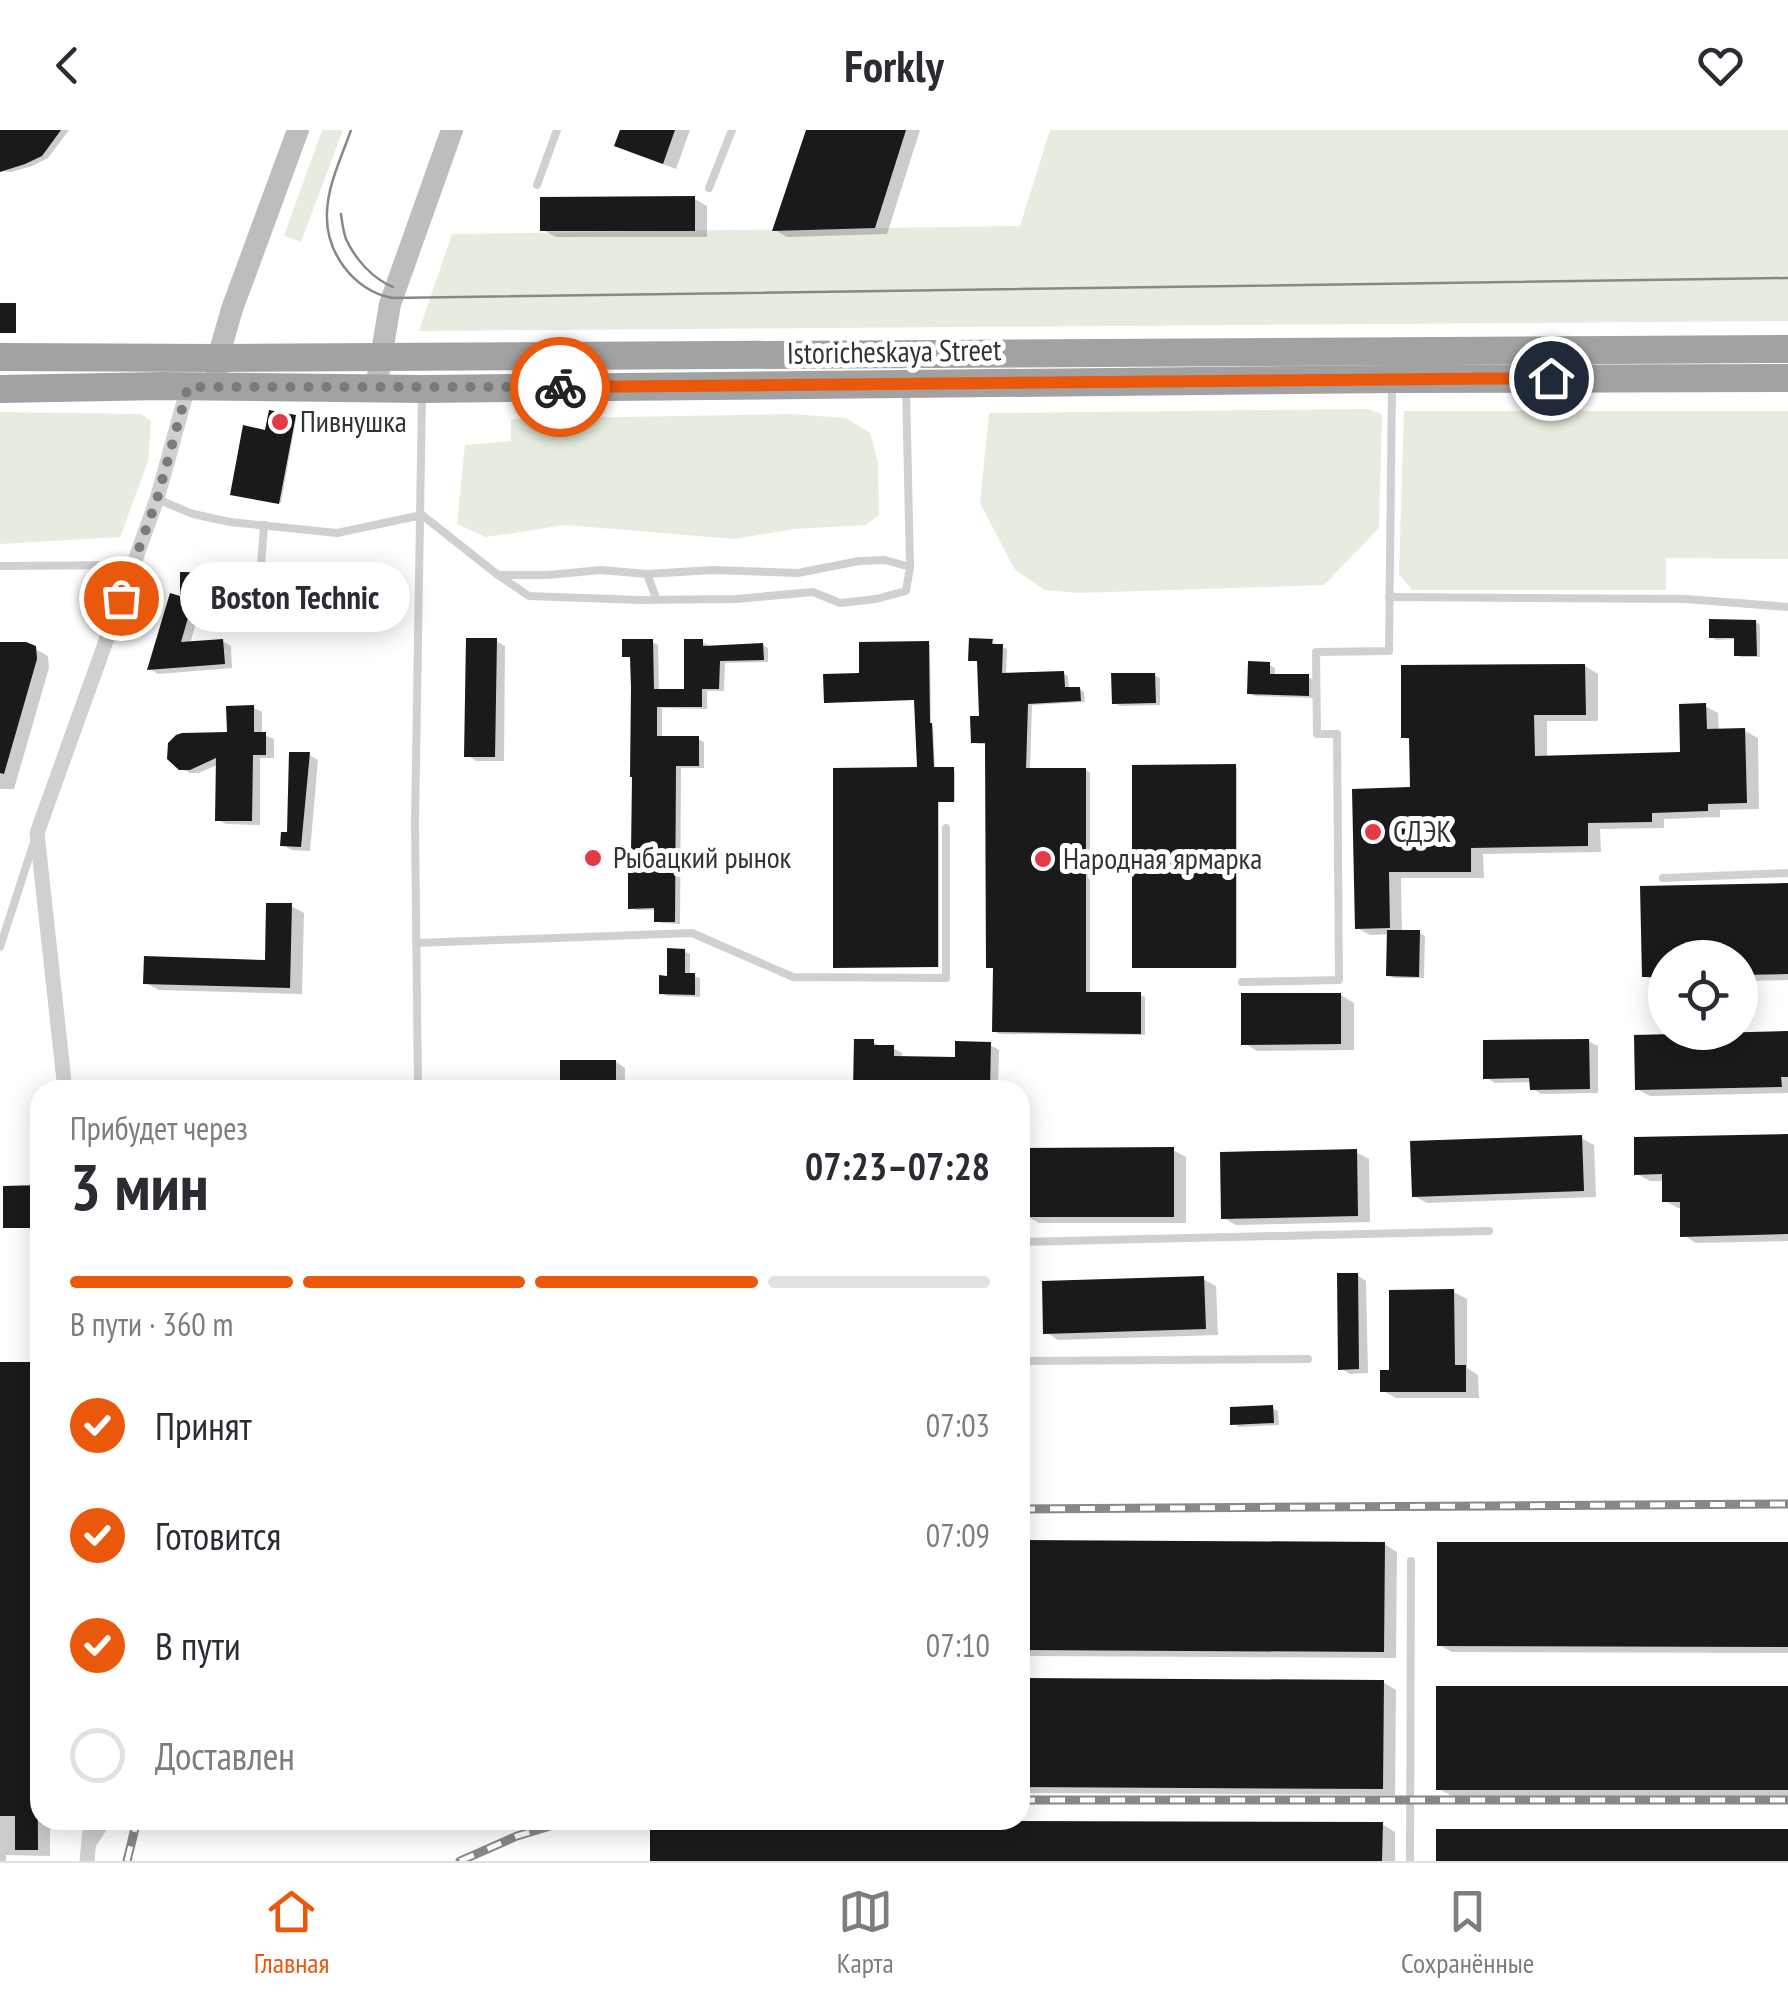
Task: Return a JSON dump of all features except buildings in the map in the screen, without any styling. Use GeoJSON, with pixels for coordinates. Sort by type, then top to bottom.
{"type":"FeatureCollection","features":[{"type":"Feature","properties":{"kind":"highway","name":"Istoricheskaya Street"},"geometry":{"type":"LineString","coordinates":[[0,357],[1788,349]]}},
{"type":"Feature","properties":{"kind":"highway","name":"Istoricheskaya Street"},"geometry":{"type":"LineString","coordinates":[[0,389],[1788,378]]}},
{"type":"Feature","properties":{"kind":"main road"},"geometry":{"type":"LineString","coordinates":[[217,387],[218,358],[232,309],[298,130]]}},
{"type":"Feature","properties":{"kind":"main road"},"geometry":{"type":"LineString","coordinates":[[376,388],[395,288],[452,130]]}},
{"type":"Feature","properties":{"kind":"street"},"geometry":{"type":"LineString","coordinates":[[64,1080],[37,833],[157,499],[188,387]]}},
{"type":"Feature","properties":{"kind":"street"},"geometry":{"type":"LineString","coordinates":[[88,1855],[90,1830]]}},
{"type":"Feature","properties":{"kind":"lane"},"geometry":{"type":"LineString","coordinates":[[537,184],[558,130]]}},
{"type":"Feature","properties":{"kind":"lane"},"geometry":{"type":"LineString","coordinates":[[709,188],[732,130]]}},
{"type":"Feature","properties":{"kind":"lane"},"geometry":{"type":"LineString","coordinates":[[1242,982],[1340,980],[1338,734],[1317,734],[1316,652],[1389,651],[1392,379]]}},
{"type":"Feature","properties":{"kind":"lane"},"geometry":{"type":"LineString","coordinates":[[422,515],[530,596],[736,599],[813,592],[840,603],[906,591],[910,567],[906,384]]}},
{"type":"Feature","properties":{"kind":"lane"},"geometry":{"type":"LineString","coordinates":[[418,1080],[415,823],[422,389]]}},
{"type":"Feature","properties":{"kind":"lane"},"geometry":{"type":"LineString","coordinates":[[157,499],[193,514],[230,522],[337,533],[422,515]]}},
{"type":"Feature","properties":{"kind":"lane"},"geometry":{"type":"LineString","coordinates":[[258,605],[264,525]]}},
{"type":"Feature","properties":{"kind":"lane"},"geometry":{"type":"LineString","coordinates":[[498,575],[602,570],[646,574],[713,570],[798,573],[858,561],[885,560],[910,567]]}},
{"type":"Feature","properties":{"kind":"lane"},"geometry":{"type":"LineString","coordinates":[[0,566],[133,565]]}},
{"type":"Feature","properties":{"kind":"lane"},"geometry":{"type":"LineString","coordinates":[[646,574],[656,598]]}},
{"type":"Feature","properties":{"kind":"lane"},"geometry":{"type":"LineString","coordinates":[[1389,598],[1686,599],[1788,607]]}},
{"type":"Feature","properties":{"kind":"lane"},"geometry":{"type":"LineString","coordinates":[[416,943],[692,932],[794,977],[946,978],[946,828]]}},
{"type":"Feature","properties":{"kind":"lane"},"geometry":{"type":"LineString","coordinates":[[0,947],[37,833]]}},
{"type":"Feature","properties":{"kind":"lane"},"geometry":{"type":"LineString","coordinates":[[1662,878],[1788,873]]}},
{"type":"Feature","properties":{"kind":"lane"},"geometry":{"type":"LineString","coordinates":[[1030,1242],[1489,1231]]}},
{"type":"Feature","properties":{"kind":"lane"},"geometry":{"type":"LineString","coordinates":[[1030,1361],[1308,1359]]}},
{"type":"Feature","properties":{"kind":"lane"},"geometry":{"type":"LineString","coordinates":[[1410,1861],[1411,1561]]}},
{"type":"Feature","properties":{"kind":"lane"},"geometry":{"type":"LineString","coordinates":[[88,1855],[102,1830]]}},
{"type":"Feature","properties":{"kind":"shaded area"},"geometry":{"type":"Polygon","coordinates":[[[322,130],[343,130],[301,242],[284,236],[322,130]]]}},
{"type":"Feature","properties":{"kind":"shaded area"},"geometry":{"type":"Polygon","coordinates":[[[1050,130],[1788,130],[1788,321],[419,331],[452,234],[1020,226],[1050,130]]]}},
{"type":"Feature","properties":{"kind":"shaded area"},"geometry":{"type":"Polygon","coordinates":[[[1367,409],[1382,414],[1379,528],[1324,585],[1078,593],[1045,590],[1015,570],[980,503],[989,413],[1367,409]]]}},
{"type":"Feature","properties":{"kind":"shaded area"},"geometry":{"type":"Polygon","coordinates":[[[1404,411],[1788,411],[1788,559],[1666,558],[1666,590],[1412,590],[1399,574],[1404,411]]]}},
{"type":"Feature","properties":{"kind":"shaded area"},"geometry":{"type":"Polygon","coordinates":[[[0,412],[141,414],[151,421],[148,461],[120,537],[0,544],[0,412]]]}},
{"type":"Feature","properties":{"kind":"shaded area"},"geometry":{"type":"Polygon","coordinates":[[[792,414],[846,418],[870,433],[878,462],[879,515],[866,525],[794,529],[734,539],[565,525],[486,537],[457,524],[465,445],[511,441],[511,419],[792,414]]]}},
{"type":"Feature","properties":{"kind":"tram line"},"geometry":{"type":"LineString","coordinates":[[351,130],[328,202],[331,241],[336,255],[354,278],[392,298],[1788,278]]}},
{"type":"Feature","properties":{"kind":"tram line"},"geometry":{"type":"LineString","coordinates":[[341,214],[354,254],[372,274],[393,287]]}},
{"type":"Feature","properties":{"kind":"railway"},"geometry":{"type":"LineString","coordinates":[[1030,1509],[1788,1504]]}},
{"type":"Feature","properties":{"kind":"railway"},"geometry":{"type":"LineString","coordinates":[[1030,1800],[1788,1800]]}},
{"type":"Feature","properties":{"kind":"railway"},"geometry":{"type":"LineString","coordinates":[[127,1861],[135,1830]]}},
{"type":"Feature","properties":{"kind":"railway"},"geometry":{"type":"LineString","coordinates":[[460,1861],[537,1830]]}},
{"type":"Feature","properties":{"kind":"way so far"},"geometry":{"type":"LineString","coordinates":[[121,598],[157,499],[188,387],[560,387]]}},
{"type":"Feature","properties":{"kind":"place","name":"Пивнушка"},"geometry":{"type":"Point","coordinates":[280,422]}},
{"type":"Feature","properties":{"kind":"place","name":"Boston Technic"},"geometry":{"type":"Point","coordinates":[121,598]}},
{"type":"Feature","properties":{"kind":"place","name":"СДЭК"},"geometry":{"type":"Point","coordinates":[1373,832]}},
{"type":"Feature","properties":{"kind":"place","name":"Рыбацкий рынок"},"geometry":{"type":"Point","coordinates":[593,858]}},
{"type":"Feature","properties":{"kind":"place","name":"Народная ярмарка"},"geometry":{"type":"Point","coordinates":[1043,859]}},
{"type":"Feature","properties":{"kind":"route"},"geometry":{"type":"LineString","coordinates":[[560,387],[1551,378]]}}]}
